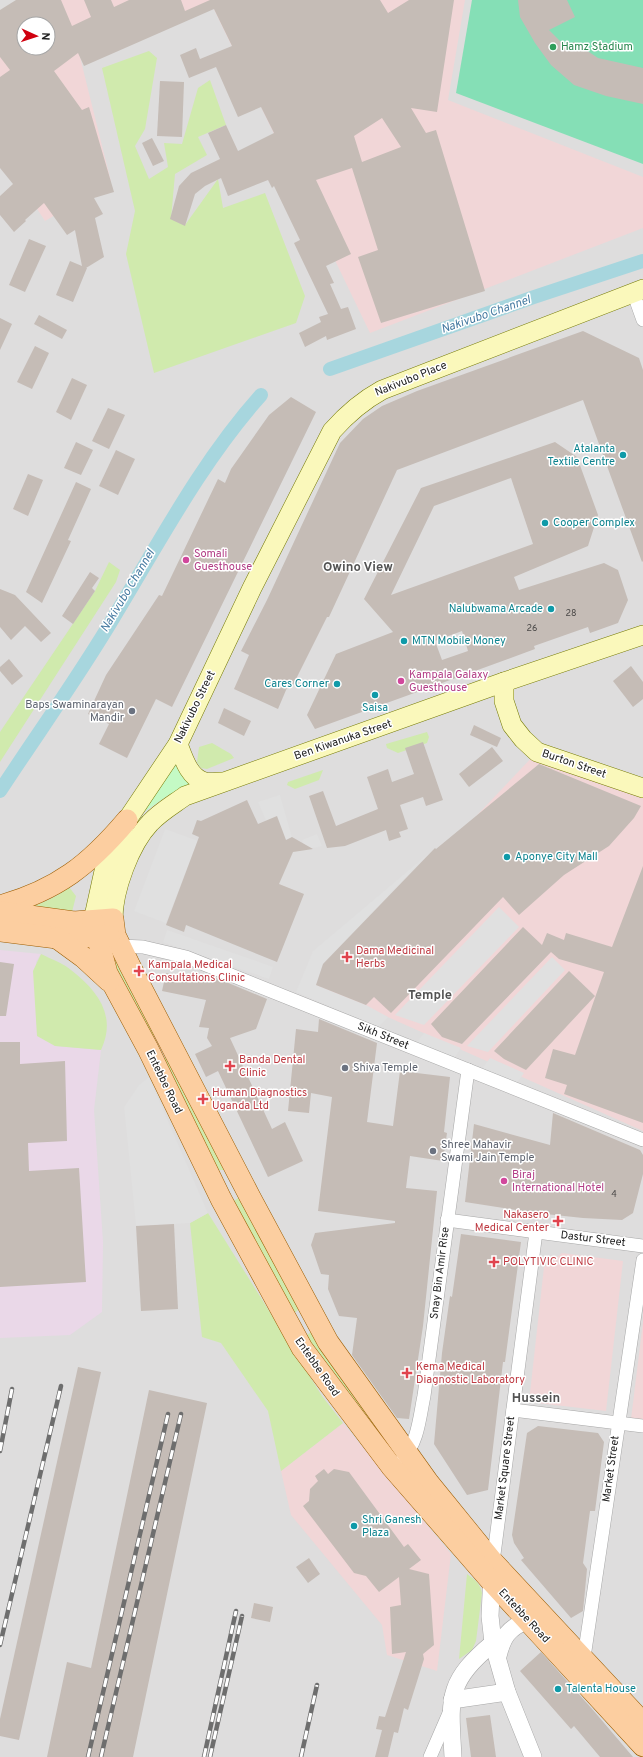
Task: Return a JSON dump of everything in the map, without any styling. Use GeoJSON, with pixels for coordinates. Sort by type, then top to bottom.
{"type":"FeatureCollection","features":[{"type":"Feature","properties":{"kind":"main road","name":"Nakivubo Place"},"geometry":{"type":"LineString","coordinates":[[252,588],[332,431],[362,401],[382,390],[638,291]]}},
{"type":"Feature","properties":{"kind":"main road","name":"Nakivubo Street"},"geometry":{"type":"LineString","coordinates":[[107,932],[104,871],[127,820],[178,744],[252,588]]}},
{"type":"Feature","properties":{"kind":"main road","name":"Ben Kiwanuka Street"},"geometry":{"type":"LineString","coordinates":[[107,932],[126,862],[141,834],[151,822],[185,796],[504,682],[643,635]]}},
{"type":"Feature","properties":{"kind":"main road","name":"Burton Street"},"geometry":{"type":"LineString","coordinates":[[504,682],[504,701],[512,725],[523,739],[537,752],[643,788]]}},
{"type":"Feature","properties":{"kind":"main road"},"geometry":{"type":"LineString","coordinates":[[178,744],[188,768],[194,776],[204,782],[223,782]]}},
{"type":"Feature","properties":{"kind":"main road"},"geometry":{"type":"LineString","coordinates":[[0,906],[36,894],[67,877],[104,846],[127,820]]}},
{"type":"Feature","properties":{"kind":"main road"},"geometry":{"type":"LineString","coordinates":[[0,912],[52,920],[107,932]]}},
{"type":"Feature","properties":{"kind":"main road"},"geometry":{"type":"LineString","coordinates":[[0,931],[57,938],[107,932]]}},
{"type":"Feature","properties":{"kind":"main road","name":"Entebbe Road"},"geometry":{"type":"LineString","coordinates":[[107,932],[107,973],[148,1049],[221,1199],[302,1348],[320,1375],[392,1466],[582,1668],[643,1746]]}},
{"type":"Feature","properties":{"kind":"main road","name":"Entebbe Road"},"geometry":{"type":"LineString","coordinates":[[107,932],[328,1342],[527,1620],[643,1723]]}},
{"type":"Feature","properties":{"kind":"main road"},"geometry":{"type":"LineString","coordinates":[[57,938],[83,957],[114,986]]}},
{"type":"Feature","properties":{"kind":"main road"},"geometry":{"type":"LineString","coordinates":[[221,1199],[242,1182]]}},
{"type":"Feature","properties":{"kind":"main road"},"geometry":{"type":"LineString","coordinates":[[291,1330],[314,1317]]}},
{"type":"Feature","properties":{"kind":"street"},"geometry":{"type":"LineString","coordinates":[[638,291],[643,320]]}},
{"type":"Feature","properties":{"kind":"street","name":"Sikh Street"},"geometry":{"type":"LineString","coordinates":[[107,932],[143,947],[186,957],[643,1140]]}},
{"type":"Feature","properties":{"kind":"street","name":"Snay Bin Amir Rise"},"geometry":{"type":"LineString","coordinates":[[392,1466],[407,1453],[415,1435],[424,1396],[468,1070]]}},
{"type":"Feature","properties":{"kind":"street","name":"Dastur Street"},"geometry":{"type":"LineString","coordinates":[[447,1220],[643,1246]]}},
{"type":"Feature","properties":{"kind":"street","name":"Market Square Street"},"geometry":{"type":"LineString","coordinates":[[492,1572],[536,1232]]}},
{"type":"Feature","properties":{"kind":"street","name":"Market Street"},"geometry":{"type":"LineString","coordinates":[[582,1668],[643,1260]]}},
{"type":"Feature","properties":{"kind":"street"},"geometry":{"type":"LineString","coordinates":[[512,1410],[643,1426]]}},
{"type":"Feature","properties":{"kind":"street"},"geometry":{"type":"LineString","coordinates":[[492,1572],[490,1616],[497,1654],[507,1692],[533,1757]]}},
{"type":"Feature","properties":{"kind":"street"},"geometry":{"type":"LineString","coordinates":[[497,1654],[509,1631],[527,1620]]}},
{"type":"Feature","properties":{"kind":"street"},"geometry":{"type":"LineString","coordinates":[[430,1757],[451,1704],[458,1679],[475,1657],[497,1654]]}},
{"type":"Feature","properties":{"kind":"street"},"geometry":{"type":"LineString","coordinates":[[451,1704],[507,1692]]}},
{"type":"Feature","properties":{"kind":"street"},"geometry":{"type":"LineString","coordinates":[[451,1704],[453,1757]]}},
{"type":"Feature","properties":{"kind":"shaded area"},"geometry":{"type":"Polygon","coordinates":[[[0,0],[643,0],[643,1757],[0,1757],[0,0]]]}},
{"type":"Feature","properties":{"kind":"shaded area"},"geometry":{"type":"Polygon","coordinates":[[[34,0],[465,0],[448,100],[643,177],[643,228],[370,333],[212,5],[80,57],[111,182],[45,221],[0,152],[0,20],[34,0]]]}},
{"type":"Feature","properties":{"kind":"shaded area"},"geometry":{"type":"Polygon","coordinates":[[[537,752],[643,788],[643,1131],[316,985],[537,752]]]}},
{"type":"Feature","properties":{"kind":"shaded area"},"geometry":{"type":"Polygon","coordinates":[[[280,795],[292,837],[286,840],[266,821],[258,802],[280,795]]]}},
{"type":"Feature","properties":{"kind":"shaded area"},"geometry":{"type":"Polygon","coordinates":[[[165,829],[198,841],[166,923],[134,911],[165,829]]]}},
{"type":"Feature","properties":{"kind":"shaded area"},"geometry":{"type":"Polygon","coordinates":[[[317,834],[322,846],[305,850],[302,840],[317,834]]]}},
{"type":"Feature","properties":{"kind":"shaded area"},"geometry":{"type":"Polygon","coordinates":[[[428,854],[323,964],[316,985],[366,1005],[388,1017],[379,1027],[296,992],[313,951],[428,854]]]}},
{"type":"Feature","properties":{"kind":"shaded area"},"geometry":{"type":"Polygon","coordinates":[[[499,907],[519,927],[424,1025],[395,1015],[499,907]]]}},
{"type":"Feature","properties":{"kind":"shaded area"},"geometry":{"type":"Polygon","coordinates":[[[167,930],[273,967],[269,979],[163,942],[167,930]]]}},
{"type":"Feature","properties":{"kind":"shaded area"},"geometry":{"type":"Polygon","coordinates":[[[0,950],[41,954],[36,962],[55,1046],[101,1050],[94,1110],[103,1242],[102,1312],[70,1335],[0,1338],[0,950]]]}},
{"type":"Feature","properties":{"kind":"shaded area"},"geometry":{"type":"Polygon","coordinates":[[[552,957],[565,970],[488,1052],[467,1046],[552,957]]]}},
{"type":"Feature","properties":{"kind":"shaded area"},"geometry":{"type":"Polygon","coordinates":[[[424,1033],[461,1048],[454,1059],[416,1043],[424,1033]]]}},
{"type":"Feature","properties":{"kind":"shaded area"},"geometry":{"type":"Polygon","coordinates":[[[490,1058],[524,1073],[516,1084],[482,1069],[490,1058]]]}},
{"type":"Feature","properties":{"kind":"shaded area"},"geometry":{"type":"Polygon","coordinates":[[[149,1077],[208,1213],[190,1223],[136,1226],[124,1107],[139,1085],[149,1077]]]}},
{"type":"Feature","properties":{"kind":"shaded area"},"geometry":{"type":"Polygon","coordinates":[[[562,1253],[623,1261],[606,1411],[529,1402],[544,1267],[562,1253]]]}},
{"type":"Feature","properties":{"kind":"shaded area"},"geometry":{"type":"Polygon","coordinates":[[[643,1322],[643,1421],[631,1419],[643,1322]]]}},
{"type":"Feature","properties":{"kind":"shaded area"},"geometry":{"type":"Polygon","coordinates":[[[343,1423],[451,1554],[437,1671],[387,1655],[382,1625],[291,1515],[281,1471],[343,1423]]]}},
{"type":"Feature","properties":{"kind":"green space","name":"Hamz Stadium"},"geometry":{"type":"Polygon","coordinates":[[[472,0],[643,0],[643,164],[456,93],[472,0]]]}},
{"type":"Feature","properties":{"kind":"green space"},"geometry":{"type":"Polygon","coordinates":[[[149,51],[157,58],[145,129],[135,146],[149,179],[168,167],[164,143],[182,144],[198,88],[210,80],[226,125],[198,137],[207,155],[175,174],[171,219],[185,225],[218,179],[223,208],[265,193],[305,296],[296,323],[154,373],[126,254],[135,211],[102,68],[149,51]]]}},
{"type":"Feature","properties":{"kind":"green space"},"geometry":{"type":"Polygon","coordinates":[[[109,562],[120,570],[116,582],[0,762],[0,732],[95,591],[109,562]]]}},
{"type":"Feature","properties":{"kind":"green space"},"geometry":{"type":"Polygon","coordinates":[[[427,732],[429,737],[427,743],[398,753],[387,748],[386,744],[427,732]]]}},
{"type":"Feature","properties":{"kind":"green space"},"geometry":{"type":"Polygon","coordinates":[[[212,743],[231,754],[234,758],[207,769],[201,768],[197,762],[199,747],[212,743]]]}},
{"type":"Feature","properties":{"kind":"green space"},"geometry":{"type":"Polygon","coordinates":[[[173,761],[181,774],[193,784],[167,796],[144,812],[173,761]]]}},
{"type":"Feature","properties":{"kind":"green space"},"geometry":{"type":"Polygon","coordinates":[[[323,770],[319,780],[295,789],[287,785],[288,782],[323,770]]]}},
{"type":"Feature","properties":{"kind":"green space"},"geometry":{"type":"Polygon","coordinates":[[[69,887],[76,896],[71,916],[23,910],[53,898],[69,887]]]}},
{"type":"Feature","properties":{"kind":"green space"},"geometry":{"type":"Polygon","coordinates":[[[109,952],[120,962],[155,1034],[153,1036],[146,1034],[109,952]]]}},
{"type":"Feature","properties":{"kind":"green space"},"geometry":{"type":"Polygon","coordinates":[[[41,954],[61,963],[68,968],[81,978],[97,996],[106,1015],[107,1026],[101,1050],[55,1046],[37,1036],[33,971],[41,954]]]}},
{"type":"Feature","properties":{"kind":"green space"},"geometry":{"type":"Polygon","coordinates":[[[169,1056],[226,1167],[224,1170],[218,1170],[160,1060],[169,1056]]]}},
{"type":"Feature","properties":{"kind":"green space"},"geometry":{"type":"Polygon","coordinates":[[[238,1198],[241,1199],[299,1308],[296,1312],[291,1312],[234,1201],[238,1198]]]}},
{"type":"Feature","properties":{"kind":"green space"},"geometry":{"type":"Polygon","coordinates":[[[208,1213],[322,1396],[343,1423],[281,1471],[268,1411],[221,1343],[202,1337],[190,1223],[208,1213]]]}},
{"type":"Feature","properties":{"kind":"green space"},"geometry":{"type":"Polygon","coordinates":[[[311,1332],[385,1434],[381,1437],[308,1340],[307,1335],[311,1332]]]}},
{"type":"Feature","properties":{"kind":"green space"},"geometry":{"type":"Polygon","coordinates":[[[467,1574],[475,1580],[482,1593],[476,1641],[472,1650],[459,1659],[467,1574]]]}},
{"type":"Feature","properties":{"kind":"building"},"geometry":{"type":"Polygon","coordinates":[[[16,0],[61,0],[72,26],[91,17],[84,0],[111,0],[114,7],[129,0],[181,0],[185,11],[210,0],[380,0],[388,13],[409,0],[454,0],[437,112],[411,108],[426,133],[436,130],[485,291],[381,323],[358,257],[378,250],[352,168],[316,180],[351,254],[326,266],[334,283],[330,284],[341,309],[348,307],[356,329],[327,340],[326,336],[305,347],[299,333],[321,322],[319,317],[328,314],[294,243],[300,240],[274,186],[272,188],[268,180],[228,196],[221,178],[205,186],[195,194],[185,226],[170,219],[179,186],[191,173],[220,159],[208,133],[226,125],[238,151],[274,133],[261,107],[238,117],[216,67],[189,78],[180,55],[196,48],[200,59],[232,46],[214,9],[84,66],[78,53],[54,71],[82,110],[89,107],[114,192],[94,198],[103,214],[95,218],[104,257],[86,268],[73,302],[56,295],[70,261],[82,266],[75,230],[67,235],[44,203],[14,232],[0,215],[0,196],[13,184],[0,168],[0,77],[10,70],[0,57],[0,10],[16,0]],[[382,118],[354,136],[362,162],[401,147],[382,118]]]}},
{"type":"Feature","properties":{"kind":"building"},"geometry":{"type":"Polygon","coordinates":[[[518,0],[567,0],[575,17],[549,30],[567,48],[574,42],[598,58],[643,68],[643,104],[606,96],[574,85],[551,65],[535,43],[520,17],[518,0]]]}},
{"type":"Feature","properties":{"kind":"building"},"geometry":{"type":"Polygon","coordinates":[[[160,81],[184,82],[182,137],[157,136],[160,81]]]}},
{"type":"Feature","properties":{"kind":"building"},"geometry":{"type":"Polygon","coordinates":[[[152,138],[164,161],[153,166],[142,143],[152,138]]]}},
{"type":"Feature","properties":{"kind":"building"},"geometry":{"type":"Polygon","coordinates":[[[29,239],[46,246],[25,292],[9,285],[29,239]]]}},
{"type":"Feature","properties":{"kind":"building"},"geometry":{"type":"Polygon","coordinates":[[[39,315],[67,330],[62,339],[34,324],[39,315]]]}},
{"type":"Feature","properties":{"kind":"building"},"geometry":{"type":"Polygon","coordinates":[[[0,318],[12,324],[0,350],[0,318]]]}},
{"type":"Feature","properties":{"kind":"building"},"geometry":{"type":"Polygon","coordinates":[[[583,331],[639,358],[643,370],[643,561],[642,562],[583,400],[397,470],[329,617],[327,617],[293,685],[289,683],[278,709],[234,689],[249,655],[241,651],[267,600],[340,443],[363,419],[382,406],[417,391],[583,331]]]}},
{"type":"Feature","properties":{"kind":"building"},"geometry":{"type":"Polygon","coordinates":[[[35,346],[49,353],[32,389],[17,382],[35,346]]]}},
{"type":"Feature","properties":{"kind":"building"},"geometry":{"type":"Polygon","coordinates":[[[72,378],[87,385],[71,420],[56,412],[72,378]]]}},
{"type":"Feature","properties":{"kind":"building"},"geometry":{"type":"Polygon","coordinates":[[[291,397],[316,412],[172,707],[156,699],[127,758],[99,744],[109,724],[88,714],[106,675],[159,595],[162,596],[218,479],[225,483],[231,469],[269,415],[291,397]]]}},
{"type":"Feature","properties":{"kind":"building"},"geometry":{"type":"Polygon","coordinates":[[[108,408],[125,415],[109,449],[92,441],[108,408]]]}},
{"type":"Feature","properties":{"kind":"building"},"geometry":{"type":"Polygon","coordinates":[[[76,442],[93,450],[81,475],[64,468],[76,442]]]}},
{"type":"Feature","properties":{"kind":"building"},"geometry":{"type":"Polygon","coordinates":[[[555,442],[577,457],[598,515],[588,546],[514,577],[519,590],[604,563],[618,570],[628,600],[618,623],[590,633],[588,627],[534,646],[535,649],[315,729],[307,715],[336,654],[393,632],[364,599],[421,488],[555,442]],[[511,478],[434,506],[391,595],[533,544],[511,478]],[[462,631],[435,641],[442,660],[468,651],[462,631]]]}},
{"type":"Feature","properties":{"kind":"building"},"geometry":{"type":"Polygon","coordinates":[[[116,450],[135,459],[118,495],[99,486],[116,450]]]}},
{"type":"Feature","properties":{"kind":"building"},"geometry":{"type":"Polygon","coordinates":[[[28,474],[43,480],[28,516],[13,509],[28,474]]]}},
{"type":"Feature","properties":{"kind":"building"},"geometry":{"type":"Polygon","coordinates":[[[76,482],[91,489],[68,540],[71,541],[42,603],[26,592],[76,482]]]}},
{"type":"Feature","properties":{"kind":"building"},"geometry":{"type":"Polygon","coordinates":[[[90,572],[99,578],[92,588],[95,591],[73,624],[62,616],[90,572]]]}},
{"type":"Feature","properties":{"kind":"building"},"geometry":{"type":"Polygon","coordinates":[[[0,589],[15,595],[51,633],[41,642],[25,626],[11,640],[0,627],[0,589]]]}},
{"type":"Feature","properties":{"kind":"building"},"geometry":{"type":"Polygon","coordinates":[[[9,659],[23,676],[12,685],[0,671],[0,667],[9,659]]]}},
{"type":"Feature","properties":{"kind":"building"},"geometry":{"type":"Polygon","coordinates":[[[631,666],[643,682],[643,699],[633,707],[613,681],[631,666]]]}},
{"type":"Feature","properties":{"kind":"building"},"geometry":{"type":"Polygon","coordinates":[[[224,708],[251,721],[244,736],[218,723],[224,708]]]}},
{"type":"Feature","properties":{"kind":"building"},"geometry":{"type":"Polygon","coordinates":[[[474,725],[501,738],[497,747],[470,735],[474,725]]]}},
{"type":"Feature","properties":{"kind":"building"},"geometry":{"type":"Polygon","coordinates":[[[423,742],[443,800],[426,806],[423,797],[400,805],[408,829],[399,832],[401,837],[389,841],[386,830],[345,846],[327,848],[309,796],[323,791],[336,826],[378,809],[367,777],[388,769],[392,782],[414,774],[405,748],[423,742]]]}},
{"type":"Feature","properties":{"kind":"building"},"geometry":{"type":"Polygon","coordinates":[[[492,747],[503,761],[469,787],[459,774],[492,747]]]}},
{"type":"Feature","properties":{"kind":"building"},"geometry":{"type":"Polygon","coordinates":[[[539,764],[641,806],[634,818],[609,846],[564,875],[519,915],[503,897],[391,1013],[374,997],[366,1005],[316,985],[323,964],[435,848],[436,849],[539,764]]]}},
{"type":"Feature","properties":{"kind":"building"},"geometry":{"type":"Polygon","coordinates":[[[247,800],[258,824],[277,816],[286,840],[292,837],[313,849],[293,852],[279,884],[304,894],[277,962],[186,925],[184,932],[166,925],[199,837],[192,834],[197,820],[201,821],[247,800]]]}},
{"type":"Feature","properties":{"kind":"building"},"geometry":{"type":"Polygon","coordinates":[[[643,866],[643,1123],[564,1094],[567,1085],[545,1078],[553,1049],[575,1055],[604,972],[559,959],[551,952],[462,1044],[442,1037],[431,1024],[523,927],[542,945],[547,933],[564,940],[566,933],[612,947],[643,866]]]}},
{"type":"Feature","properties":{"kind":"building"},"geometry":{"type":"Polygon","coordinates":[[[0,962],[14,964],[6,1016],[0,1016],[0,962]]]}},
{"type":"Feature","properties":{"kind":"building"},"geometry":{"type":"Polygon","coordinates":[[[569,971],[595,996],[526,1070],[504,1059],[494,1051],[569,971]]]}},
{"type":"Feature","properties":{"kind":"building"},"geometry":{"type":"Polygon","coordinates":[[[166,973],[213,983],[214,977],[267,999],[256,1029],[230,1038],[272,1129],[285,1122],[303,1161],[268,1177],[218,1071],[206,1077],[195,1054],[212,1046],[207,1038],[209,1028],[199,1027],[206,1000],[162,991],[166,973]]]}},
{"type":"Feature","properties":{"kind":"building"},"geometry":{"type":"Polygon","coordinates":[[[319,1019],[377,1043],[367,1122],[393,1126],[400,1071],[450,1077],[444,1132],[447,1133],[443,1161],[410,1156],[406,1188],[437,1191],[423,1326],[409,1419],[397,1418],[352,1355],[357,1318],[339,1316],[328,1289],[329,1275],[321,1274],[311,1245],[315,1233],[395,1223],[395,1221],[318,1211],[332,1097],[311,1093],[309,1113],[288,1111],[296,1029],[318,1032],[319,1019]]]}},
{"type":"Feature","properties":{"kind":"building"},"geometry":{"type":"Polygon","coordinates":[[[0,1042],[20,1042],[20,1064],[65,1061],[67,1141],[28,1143],[29,1171],[79,1168],[86,1282],[0,1287],[0,1042]]]}},
{"type":"Feature","properties":{"kind":"building"},"geometry":{"type":"Polygon","coordinates":[[[553,1113],[640,1150],[643,1155],[643,1174],[633,1213],[622,1220],[583,1218],[536,1213],[465,1202],[474,1124],[550,1145],[553,1113]]]}},
{"type":"Feature","properties":{"kind":"building"},"geometry":{"type":"Polygon","coordinates":[[[174,1224],[178,1309],[141,1311],[136,1226],[174,1224]]]}},
{"type":"Feature","properties":{"kind":"building"},"geometry":{"type":"Polygon","coordinates":[[[461,1234],[521,1242],[505,1362],[503,1362],[488,1490],[467,1495],[434,1444],[442,1353],[461,1234]]]}},
{"type":"Feature","properties":{"kind":"building"},"geometry":{"type":"Polygon","coordinates":[[[78,1367],[101,1372],[19,1740],[0,1736],[0,1719],[78,1367]]]}},
{"type":"Feature","properties":{"kind":"building"},"geometry":{"type":"Polygon","coordinates":[[[149,1390],[207,1403],[133,1757],[47,1757],[67,1662],[91,1668],[149,1390]]]}},
{"type":"Feature","properties":{"kind":"building"},"geometry":{"type":"Polygon","coordinates":[[[538,1426],[598,1433],[604,1442],[595,1511],[590,1511],[583,1563],[587,1569],[583,1611],[571,1618],[521,1560],[524,1558],[514,1543],[512,1535],[527,1433],[538,1426]]]}},
{"type":"Feature","properties":{"kind":"building"},"geometry":{"type":"Polygon","coordinates":[[[324,1469],[328,1474],[334,1469],[349,1472],[404,1547],[408,1544],[421,1560],[409,1569],[429,1574],[434,1645],[423,1654],[424,1659],[408,1710],[404,1708],[398,1733],[394,1732],[388,1757],[375,1757],[382,1730],[376,1729],[379,1716],[385,1717],[406,1652],[392,1654],[390,1607],[401,1605],[399,1577],[379,1592],[366,1576],[354,1573],[303,1506],[309,1501],[310,1489],[318,1481],[315,1476],[324,1469]]]}},
{"type":"Feature","properties":{"kind":"building"},"geometry":{"type":"Polygon","coordinates":[[[309,1558],[320,1574],[308,1583],[296,1567],[309,1558]]]}},
{"type":"Feature","properties":{"kind":"building"},"geometry":{"type":"Polygon","coordinates":[[[254,1603],[273,1607],[270,1622],[251,1618],[254,1603]]]}},
{"type":"Feature","properties":{"kind":"building","name":"Talenta House"},"geometry":{"type":"Polygon","coordinates":[[[541,1652],[633,1757],[600,1757],[574,1726],[571,1729],[520,1671],[541,1652]]]}},
{"type":"Feature","properties":{"kind":"building"},"geometry":{"type":"Polygon","coordinates":[[[490,1715],[496,1757],[471,1757],[466,1718],[490,1715]]]}},
{"type":"Feature","properties":{"kind":"waterway","name":"Nakivubo Channel"},"geometry":{"type":"LineString","coordinates":[[330,369],[534,297],[643,261]]}},
{"type":"Feature","properties":{"kind":"waterway","name":"Nakivubo Channel"},"geometry":{"type":"LineString","coordinates":[[0,791],[87,661],[201,474],[240,420],[261,395]]}},
{"type":"Feature","properties":{"kind":"railway"},"geometry":{"type":"LineString","coordinates":[[0,1645],[61,1386]]}},
{"type":"Feature","properties":{"kind":"railway"},"geometry":{"type":"LineString","coordinates":[[0,1451],[12,1389]]}},
{"type":"Feature","properties":{"kind":"railway"},"geometry":{"type":"LineString","coordinates":[[88,1757],[168,1414]]}},
{"type":"Feature","properties":{"kind":"railway"},"geometry":{"type":"LineString","coordinates":[[101,1757],[181,1414]]}},
{"type":"Feature","properties":{"kind":"railway"},"geometry":{"type":"LineString","coordinates":[[204,1757],[236,1611]]}},
{"type":"Feature","properties":{"kind":"railway"},"geometry":{"type":"LineString","coordinates":[[210,1757],[242,1616]]}},
{"type":"Feature","properties":{"kind":"railway"},"geometry":{"type":"LineString","coordinates":[[301,1757],[317,1685]]}},
{"type":"Feature","properties":{"kind":"place","name":"Hamz Stadium"},"geometry":{"type":"Point","coordinates":[553,47]}},
{"type":"Feature","properties":{"kind":"place","name":"Atalanta Textile Centre"},"geometry":{"type":"Point","coordinates":[623,455]}},
{"type":"Feature","properties":{"kind":"place","name":"Cooper Complex"},"geometry":{"type":"Point","coordinates":[545,523]}},
{"type":"Feature","properties":{"kind":"place","name":"Somali Guesthouse"},"geometry":{"type":"Point","coordinates":[186,560]}},
{"type":"Feature","properties":{"kind":"place","name":"Nalubwama Arcade"},"geometry":{"type":"Point","coordinates":[551,609]}},
{"type":"Feature","properties":{"kind":"place","name":"MTN Mobile Money"},"geometry":{"type":"Point","coordinates":[404,641]}},
{"type":"Feature","properties":{"kind":"place","name":"Kampala Galaxy Guesthouse"},"geometry":{"type":"Point","coordinates":[401,681]}},
{"type":"Feature","properties":{"kind":"place","name":"Cares Corner"},"geometry":{"type":"Point","coordinates":[337,684]}},
{"type":"Feature","properties":{"kind":"place","name":"Saisa"},"geometry":{"type":"Point","coordinates":[375,695]}},
{"type":"Feature","properties":{"kind":"place","name":"Baps Swaminarayan Mandir"},"geometry":{"type":"Point","coordinates":[132,711]}},
{"type":"Feature","properties":{"kind":"place","name":"Aponye City Mall"},"geometry":{"type":"Point","coordinates":[507,857]}},
{"type":"Feature","properties":{"kind":"place","name":"Dama Medicinal Herbs"},"geometry":{"type":"Point","coordinates":[347,957]}},
{"type":"Feature","properties":{"kind":"place","name":"Kampala Medical Consultations Clinic"},"geometry":{"type":"Point","coordinates":[139,971]}},
{"type":"Feature","properties":{"kind":"place","name":"Banda Dental Clinic"},"geometry":{"type":"Point","coordinates":[230,1066]}},
{"type":"Feature","properties":{"kind":"place","name":"Shiva Temple"},"geometry":{"type":"Point","coordinates":[345,1068]}},
{"type":"Feature","properties":{"kind":"place","name":"Human Diagnostics Uganda Ltd"},"geometry":{"type":"Point","coordinates":[203,1099]}},
{"type":"Feature","properties":{"kind":"place","name":"Shree Mahavir Swami Jain Temple"},"geometry":{"type":"Point","coordinates":[433,1151]}},
{"type":"Feature","properties":{"kind":"place","name":"Biraj International Hotel"},"geometry":{"type":"Point","coordinates":[504,1181]}},
{"type":"Feature","properties":{"kind":"place","name":"Nakasero Medical Center"},"geometry":{"type":"Point","coordinates":[558,1221]}},
{"type":"Feature","properties":{"kind":"place","name":"POLYTIVIC CLINIC"},"geometry":{"type":"Point","coordinates":[494,1262]}},
{"type":"Feature","properties":{"kind":"place","name":"Kema Medical Diagnostic Laboratory"},"geometry":{"type":"Point","coordinates":[407,1373]}},
{"type":"Feature","properties":{"kind":"place","name":"Shri Ganesh Plaza"},"geometry":{"type":"Point","coordinates":[354,1526]}},
{"type":"Feature","properties":{"kind":"place","name":"Talenta House"},"geometry":{"type":"Point","coordinates":[558,1689]}},
{"type":"Feature","properties":{"kind":"district","name":"Owino View"},"geometry":{"type":"Point","coordinates":[358,568]}},
{"type":"Feature","properties":{"kind":"district","name":"Temple"},"geometry":{"type":"Point","coordinates":[430,996]}},
{"type":"Feature","properties":{"kind":"district","name":"Hussein"},"geometry":{"type":"Point","coordinates":[536,1399]}}]}
